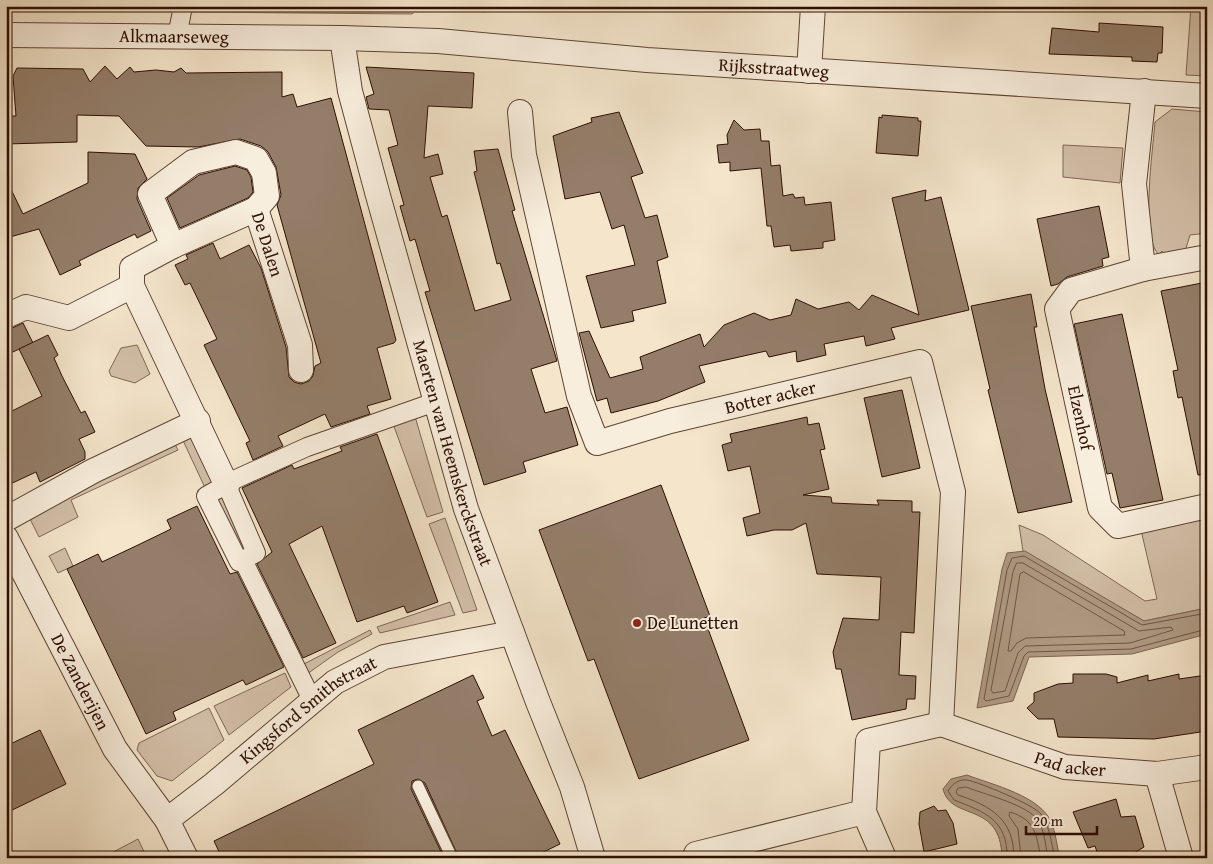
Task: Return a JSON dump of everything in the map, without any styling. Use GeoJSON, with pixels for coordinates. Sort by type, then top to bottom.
{"type":"FeatureCollection","features":[{"type":"Feature","properties":{"kind":"street"},"geometry":{"type":"LineString","coordinates":[[177,37],[183,6]]}},
{"type":"Feature","properties":{"kind":"street"},"geometry":{"type":"LineString","coordinates":[[809,70],[814,6]]}},
{"type":"Feature","properties":{"kind":"street","name":"Alkmaarseweg"},"geometry":{"type":"LineString","coordinates":[[6,35],[342,38]]}},
{"type":"Feature","properties":{"kind":"street","name":"Rijksstraatweg"},"geometry":{"type":"LineString","coordinates":[[342,38],[438,41],[647,60],[1207,96]]}},
{"type":"Feature","properties":{"kind":"street","name":"Maerten van Heemskerckstraat"},"geometry":{"type":"LineString","coordinates":[[342,38],[352,100],[466,509],[572,787],[593,858]]}},
{"type":"Feature","properties":{"kind":"street"},"geometry":{"type":"LineString","coordinates":[[1144,91],[1134,184],[1144,269]]}},
{"type":"Feature","properties":{"kind":"street","name":"Botter acker"},"geometry":{"type":"LineString","coordinates":[[520,112],[524,155],[574,377],[579,396],[597,443],[670,421],[920,362],[953,492],[940,724]]}},
{"type":"Feature","properties":{"kind":"street"},"geometry":{"type":"LineString","coordinates":[[173,246],[150,194],[193,162],[236,152],[256,159],[264,173],[267,196],[256,209]]}},
{"type":"Feature","properties":{"kind":"street","name":"De Dalen"},"geometry":{"type":"LineString","coordinates":[[132,286],[132,268],[173,246],[256,209],[300,345],[301,370]]}},
{"type":"Feature","properties":{"kind":"street","name":"Elzenhof"},"geometry":{"type":"LineString","coordinates":[[1207,257],[1144,269],[1071,290],[1057,309],[1100,508],[1118,526],[1207,506]]}},
{"type":"Feature","properties":{"kind":"street"},"geometry":{"type":"LineString","coordinates":[[6,316],[26,307],[69,318],[132,286],[198,421],[227,486],[256,553],[239,562],[206,496],[227,486],[236,479],[307,447],[435,402]]}},
{"type":"Feature","properties":{"kind":"street"},"geometry":{"type":"LineString","coordinates":[[6,519],[93,472],[198,421]]}},
{"type":"Feature","properties":{"kind":"street","name":"De Zanderijen"},"geometry":{"type":"LineString","coordinates":[[6,538],[116,749],[167,820]]}},
{"type":"Feature","properties":{"kind":"street"},"geometry":{"type":"LineString","coordinates":[[243,560],[313,702]]}},
{"type":"Feature","properties":{"kind":"street","name":"Kingsford Smithstraat"},"geometry":{"type":"LineString","coordinates":[[167,820],[335,682],[384,657],[512,633]]}},
{"type":"Feature","properties":{"kind":"street"},"geometry":{"type":"LineString","coordinates":[[884,858],[864,812],[868,741],[940,724]]}},
{"type":"Feature","properties":{"kind":"street","name":"Pad acker"},"geometry":{"type":"LineString","coordinates":[[940,724],[1065,767],[1157,774],[1207,767]]}},
{"type":"Feature","properties":{"kind":"street"},"geometry":{"type":"LineString","coordinates":[[1157,774],[1181,858]]}},
{"type":"Feature","properties":{"kind":"street"},"geometry":{"type":"LineString","coordinates":[[696,854],[864,812]]}},
{"type":"Feature","properties":{"kind":"street"},"geometry":{"type":"LineString","coordinates":[[167,820],[186,858]]}},
{"type":"Feature","properties":{"kind":"lane"},"geometry":{"type":"LineString","coordinates":[[418,786],[452,858]]}},
{"type":"Feature","properties":{"kind":"shaded area"},"geometry":{"type":"Polygon","coordinates":[[[188,6],[487,6],[486,12],[419,8],[412,14],[186,12],[188,6]]]}},
{"type":"Feature","properties":{"kind":"shaded area"},"geometry":{"type":"Polygon","coordinates":[[[1191,6],[1207,6],[1207,76],[1186,75],[1191,6]]]}},
{"type":"Feature","properties":{"kind":"shaded area"},"geometry":{"type":"Polygon","coordinates":[[[1172,109],[1207,112],[1207,233],[1190,235],[1184,255],[1168,257],[1162,251],[1159,255],[1153,246],[1150,231],[1149,192],[1155,122],[1172,109]]]}},
{"type":"Feature","properties":{"kind":"shaded area"},"geometry":{"type":"Polygon","coordinates":[[[1063,145],[1123,148],[1120,183],[1063,177],[1063,145]]]}},
{"type":"Feature","properties":{"kind":"shaded area"},"geometry":{"type":"Polygon","coordinates":[[[137,345],[150,374],[135,383],[111,376],[109,371],[121,348],[137,345]]]}},
{"type":"Feature","properties":{"kind":"shaded area"},"geometry":{"type":"Polygon","coordinates":[[[414,413],[443,512],[427,517],[392,421],[414,413]]]}},
{"type":"Feature","properties":{"kind":"shaded area"},"geometry":{"type":"Polygon","coordinates":[[[190,429],[218,487],[207,492],[180,434],[190,429]]]}},
{"type":"Feature","properties":{"kind":"shaded area"},"geometry":{"type":"Polygon","coordinates":[[[172,438],[178,450],[71,500],[78,517],[39,537],[29,517],[97,482],[172,438]]]}},
{"type":"Feature","properties":{"kind":"shaded area"},"geometry":{"type":"Polygon","coordinates":[[[222,492],[248,550],[238,556],[210,499],[222,492]]]}},
{"type":"Feature","properties":{"kind":"shaded area"},"geometry":{"type":"Polygon","coordinates":[[[1207,515],[1207,608],[1144,621],[1023,551],[1019,525],[1043,535],[1145,601],[1157,599],[1141,530],[1207,515]]]}},
{"type":"Feature","properties":{"kind":"shaded area"},"geometry":{"type":"Polygon","coordinates":[[[445,518],[477,610],[463,613],[429,524],[445,518]]]}},
{"type":"Feature","properties":{"kind":"shaded area"},"geometry":{"type":"Polygon","coordinates":[[[65,548],[73,566],[58,573],[49,556],[65,548]]]}},
{"type":"Feature","properties":{"kind":"shaded area"},"geometry":{"type":"Polygon","coordinates":[[[450,602],[455,615],[380,633],[377,627],[450,602]]]}},
{"type":"Feature","properties":{"kind":"shaded area"},"geometry":{"type":"Polygon","coordinates":[[[370,630],[372,634],[338,652],[307,674],[302,665],[370,630]]]}},
{"type":"Feature","properties":{"kind":"shaded area"},"geometry":{"type":"Polygon","coordinates":[[[285,673],[291,687],[229,735],[214,706],[285,673]]]}},
{"type":"Feature","properties":{"kind":"shaded area"},"geometry":{"type":"Polygon","coordinates":[[[209,708],[224,740],[172,781],[157,776],[137,750],[139,743],[209,708]]]}},
{"type":"Feature","properties":{"kind":"shaded area"},"geometry":{"type":"Polygon","coordinates":[[[138,839],[147,858],[102,858],[138,839]]]}},
{"type":"Feature","properties":{"kind":"water"},"geometry":{"type":"Polygon","coordinates":[[[1025,551],[1144,621],[1207,608],[1207,634],[1132,654],[1029,657],[1013,701],[977,708],[1002,569],[1007,553],[1025,551]]]}},
{"type":"Feature","properties":{"kind":"water"},"geometry":{"type":"Polygon","coordinates":[[[967,775],[1016,793],[1028,799],[1047,814],[1055,832],[1060,858],[1002,858],[1000,840],[993,827],[985,819],[955,806],[948,799],[943,789],[951,779],[967,775]]]}},
{"type":"Feature","properties":{"kind":"building"},"geometry":{"type":"Polygon","coordinates":[[[1099,23],[1163,27],[1162,53],[1158,53],[1157,62],[1132,61],[1132,57],[1049,54],[1052,28],[1099,32],[1099,23]]]}},
{"type":"Feature","properties":{"kind":"building"},"geometry":{"type":"Polygon","coordinates":[[[105,66],[117,79],[130,67],[134,72],[156,70],[174,72],[181,68],[186,73],[282,72],[282,97],[293,94],[297,107],[331,98],[396,340],[394,343],[377,348],[391,399],[367,406],[370,414],[331,427],[325,414],[278,436],[283,446],[253,460],[246,443],[250,441],[204,345],[217,339],[190,283],[185,285],[175,265],[188,259],[186,255],[213,243],[220,259],[249,245],[261,268],[286,347],[289,377],[294,382],[301,384],[309,381],[313,376],[315,366],[321,363],[277,205],[281,195],[276,167],[268,152],[261,146],[240,139],[198,147],[146,146],[119,116],[77,115],[77,142],[6,144],[6,116],[16,116],[13,76],[17,68],[83,69],[90,82],[105,66]]]}},
{"type":"Feature","properties":{"kind":"building"},"geometry":{"type":"Polygon","coordinates":[[[366,67],[474,73],[472,108],[428,106],[424,158],[438,154],[443,174],[430,177],[442,217],[447,215],[475,311],[511,300],[500,263],[497,264],[474,172],[477,171],[474,151],[498,149],[515,210],[512,211],[557,361],[531,369],[545,413],[567,407],[578,445],[523,462],[526,472],[484,485],[425,292],[430,291],[415,239],[410,241],[400,206],[404,205],[388,148],[398,145],[389,110],[369,109],[366,97],[374,94],[366,67]]]}},
{"type":"Feature","properties":{"kind":"building"},"geometry":{"type":"Polygon","coordinates":[[[619,112],[643,173],[631,177],[645,218],[657,215],[668,257],[657,261],[666,303],[632,311],[634,321],[601,328],[586,276],[635,265],[624,225],[612,229],[600,192],[565,199],[553,136],[592,122],[591,118],[619,112]]]}},
{"type":"Feature","properties":{"kind":"building"},"geometry":{"type":"Polygon","coordinates":[[[882,115],[918,118],[918,121],[921,121],[918,156],[876,153],[879,117],[882,118],[882,115]]]}},
{"type":"Feature","properties":{"kind":"building"},"geometry":{"type":"Polygon","coordinates":[[[734,120],[744,130],[760,129],[761,141],[769,141],[771,166],[780,165],[783,196],[793,194],[795,198],[804,197],[805,205],[831,202],[835,240],[823,242],[823,248],[791,251],[790,245],[774,247],[771,226],[767,226],[761,168],[730,171],[730,162],[719,163],[717,145],[728,144],[727,135],[734,120]]]}},
{"type":"Feature","properties":{"kind":"building"},"geometry":{"type":"Polygon","coordinates":[[[88,152],[135,154],[147,179],[138,188],[137,199],[151,231],[137,238],[135,234],[97,252],[79,261],[81,265],[60,275],[39,229],[6,238],[6,179],[23,214],[88,183],[88,152]]]}},
{"type":"Feature","properties":{"kind":"building"},"geometry":{"type":"Polygon","coordinates":[[[235,166],[247,170],[251,177],[253,192],[248,198],[180,228],[167,198],[199,175],[235,166]]]}},
{"type":"Feature","properties":{"kind":"building"},"geometry":{"type":"Polygon","coordinates":[[[926,190],[925,201],[941,197],[969,310],[891,328],[895,339],[866,346],[864,336],[824,344],[826,355],[797,362],[796,351],[769,357],[766,351],[699,366],[705,382],[658,401],[611,413],[607,398],[597,401],[579,333],[589,331],[610,378],[643,369],[640,357],[700,334],[704,347],[724,325],[754,313],[770,320],[791,315],[796,299],[818,309],[849,302],[859,310],[872,295],[919,315],[892,198],[926,190]]]}},
{"type":"Feature","properties":{"kind":"building"},"geometry":{"type":"Polygon","coordinates":[[[1099,206],[1109,257],[1102,259],[1103,266],[1067,277],[1058,284],[1051,286],[1037,219],[1099,206]]]}},
{"type":"Feature","properties":{"kind":"building"},"geometry":{"type":"Polygon","coordinates":[[[1207,282],[1207,474],[1198,475],[1182,397],[1178,398],[1173,371],[1178,370],[1161,291],[1207,282]]]}},
{"type":"Feature","properties":{"kind":"building"},"geometry":{"type":"Polygon","coordinates":[[[1031,294],[1037,327],[1034,327],[1045,389],[1072,502],[1018,513],[988,390],[990,389],[971,306],[1031,294]]]}},
{"type":"Feature","properties":{"kind":"building"},"geometry":{"type":"Polygon","coordinates":[[[1122,314],[1163,500],[1120,508],[1112,473],[1107,474],[1074,324],[1122,314]]]}},
{"type":"Feature","properties":{"kind":"building"},"geometry":{"type":"Polygon","coordinates":[[[23,323],[33,343],[6,355],[6,331],[23,323]]]}},
{"type":"Feature","properties":{"kind":"building"},"geometry":{"type":"Polygon","coordinates":[[[48,335],[58,355],[54,358],[62,376],[81,413],[85,411],[95,432],[79,439],[85,452],[85,459],[40,482],[36,472],[6,486],[6,414],[42,396],[19,349],[48,335]]]}},
{"type":"Feature","properties":{"kind":"building"},"geometry":{"type":"Polygon","coordinates":[[[902,390],[920,468],[882,477],[864,398],[902,390]]]}},
{"type":"Feature","properties":{"kind":"building"},"geometry":{"type":"Polygon","coordinates":[[[807,417],[808,425],[819,423],[825,449],[820,450],[829,489],[803,495],[831,497],[832,503],[879,505],[877,500],[912,501],[912,512],[920,512],[914,633],[901,632],[899,675],[916,676],[915,699],[907,699],[906,709],[852,720],[841,669],[836,669],[833,652],[843,618],[879,620],[881,577],[817,574],[806,523],[792,530],[774,530],[747,536],[743,518],[760,513],[750,466],[728,471],[722,445],[732,442],[730,434],[807,417]]]}},
{"type":"Feature","properties":{"kind":"building"},"geometry":{"type":"Polygon","coordinates":[[[377,434],[438,602],[407,613],[404,606],[357,622],[322,526],[289,544],[336,643],[303,658],[257,564],[272,552],[242,488],[292,465],[294,469],[342,451],[340,447],[377,434]]]}},
{"type":"Feature","properties":{"kind":"building"},"geometry":{"type":"Polygon","coordinates":[[[661,485],[710,616],[704,618],[749,740],[639,779],[594,659],[588,661],[539,530],[661,485]]]}},
{"type":"Feature","properties":{"kind":"building"},"geometry":{"type":"Polygon","coordinates":[[[197,506],[230,574],[237,572],[284,667],[246,685],[243,680],[173,712],[176,720],[146,734],[67,569],[98,554],[102,562],[138,545],[171,529],[167,520],[197,506]]]}},
{"type":"Feature","properties":{"kind":"building"},"geometry":{"type":"Polygon","coordinates":[[[1073,674],[1106,674],[1117,677],[1117,683],[1148,675],[1148,681],[1179,674],[1179,679],[1207,675],[1207,731],[1154,739],[1058,737],[1054,719],[1038,719],[1027,708],[1034,702],[1034,693],[1058,684],[1073,683],[1073,674]]]}},
{"type":"Feature","properties":{"kind":"building"},"geometry":{"type":"Polygon","coordinates":[[[473,675],[484,698],[477,701],[492,736],[505,730],[560,844],[531,858],[459,858],[425,783],[418,779],[412,781],[411,789],[444,858],[222,858],[214,841],[374,764],[358,730],[473,675]]]}},
{"type":"Feature","properties":{"kind":"building"},"geometry":{"type":"Polygon","coordinates":[[[40,730],[66,784],[6,813],[6,746],[40,730]]]}},
{"type":"Feature","properties":{"kind":"building"},"geometry":{"type":"Polygon","coordinates":[[[1116,799],[1121,817],[1135,816],[1144,847],[1134,853],[1134,858],[1099,858],[1095,846],[1088,848],[1073,812],[1116,799]]]}},
{"type":"Feature","properties":{"kind":"building"},"geometry":{"type":"Polygon","coordinates":[[[934,806],[938,811],[946,810],[953,823],[957,844],[924,852],[919,824],[920,812],[934,806]]]}},
{"type":"Feature","properties":{"kind":"place","name":"De Lunetten"},"geometry":{"type":"Point","coordinates":[637,623]}}]}
